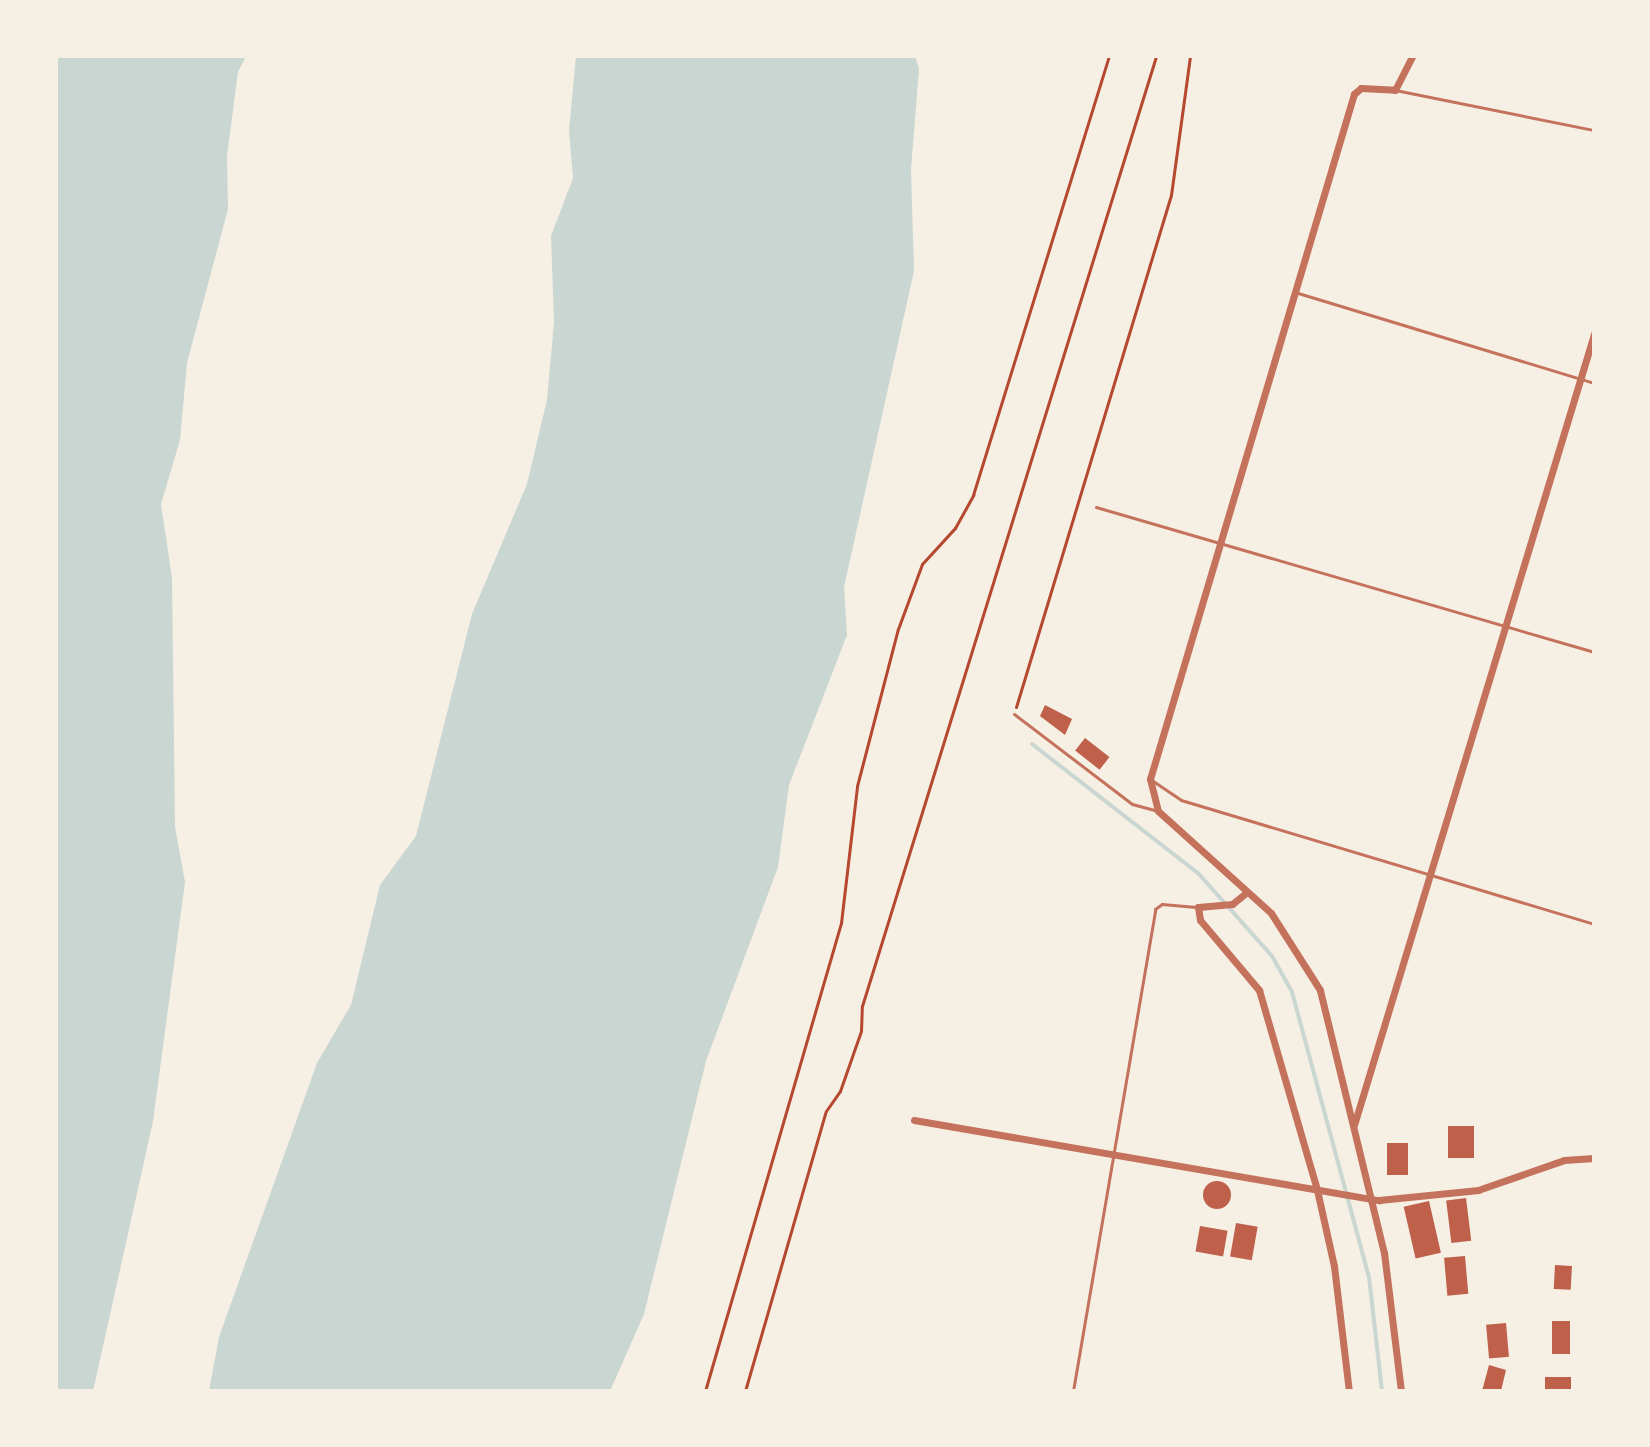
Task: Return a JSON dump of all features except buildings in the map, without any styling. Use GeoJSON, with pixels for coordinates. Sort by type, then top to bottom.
{"type":"FeatureCollection","features":[{"type":"Feature","properties":{"kind":"street"},"geometry":{"type":"LineString","coordinates":[[1401,1391],[1384,1253],[1310,966],[1271,913],[1158,811],[1150,779],[1354,94],[1361,88],[1395,90],[1412,56]]}},
{"type":"Feature","properties":{"kind":"street"},"geometry":{"type":"LineString","coordinates":[[1353,1127],[1594,334]]}},
{"type":"Feature","properties":{"kind":"street"},"geometry":{"type":"LineString","coordinates":[[1247,892],[1232,904],[1198,907],[1203,927],[1259,990],[1317,1190],[1334,1266],[1349,1391]]}},
{"type":"Feature","properties":{"kind":"street"},"geometry":{"type":"LineString","coordinates":[[914,1120],[1370,1198],[1478,1190],[1564,1160],[1594,1158]]}},
{"type":"Feature","properties":{"kind":"lane"},"geometry":{"type":"LineString","coordinates":[[1395,90],[1594,130]]}},
{"type":"Feature","properties":{"kind":"lane"},"geometry":{"type":"LineString","coordinates":[[1294,292],[1594,383]]}},
{"type":"Feature","properties":{"kind":"lane"},"geometry":{"type":"LineString","coordinates":[[1096,507],[1222,541],[1594,652]]}},
{"type":"Feature","properties":{"kind":"lane"},"geometry":{"type":"LineString","coordinates":[[1014,714],[1132,804],[1158,811]]}},
{"type":"Feature","properties":{"kind":"lane"},"geometry":{"type":"LineString","coordinates":[[1150,779],[1181,800],[1594,924]]}},
{"type":"Feature","properties":{"kind":"lane"},"geometry":{"type":"LineString","coordinates":[[1073,1391],[1155,909],[1162,904],[1198,907]]}},
{"type":"Feature","properties":{"kind":"path"},"geometry":{"type":"LineString","coordinates":[[705,1391],[841,923],[857,786],[898,629],[922,564],[955,528],[973,495],[1109,56]]}},
{"type":"Feature","properties":{"kind":"path"},"geometry":{"type":"LineString","coordinates":[[745,1391],[826,1111],[840,1091],[861,1031],[862,1006],[1156,56]]}},
{"type":"Feature","properties":{"kind":"path"},"geometry":{"type":"LineString","coordinates":[[1014,714],[1171,195],[1190,56]]}},
{"type":"Feature","properties":{"kind":"shaded area"},"geometry":{"type":"Polygon","coordinates":[[[56,56],[246,56],[238,72],[227,156],[228,209],[187,363],[180,440],[161,504],[172,578],[175,827],[185,882],[153,1121],[93,1391],[56,1391],[56,56]]]}},
{"type":"Feature","properties":{"kind":"shaded area"},"geometry":{"type":"Polygon","coordinates":[[[576,56],[915,56],[919,69],[911,169],[914,271],[844,587],[847,635],[789,785],[778,867],[706,1061],[644,1314],[610,1391],[209,1391],[219,1337],[317,1063],[351,1005],[380,885],[416,836],[472,614],[527,484],[547,400],[554,322],[551,236],[573,178],[569,131],[576,56]]]}},
{"type":"Feature","properties":{"kind":"waterway"},"geometry":{"type":"LineString","coordinates":[[1032,744],[1198,873],[1272,956],[1292,992],[1369,1277],[1382,1391]]}}]}
